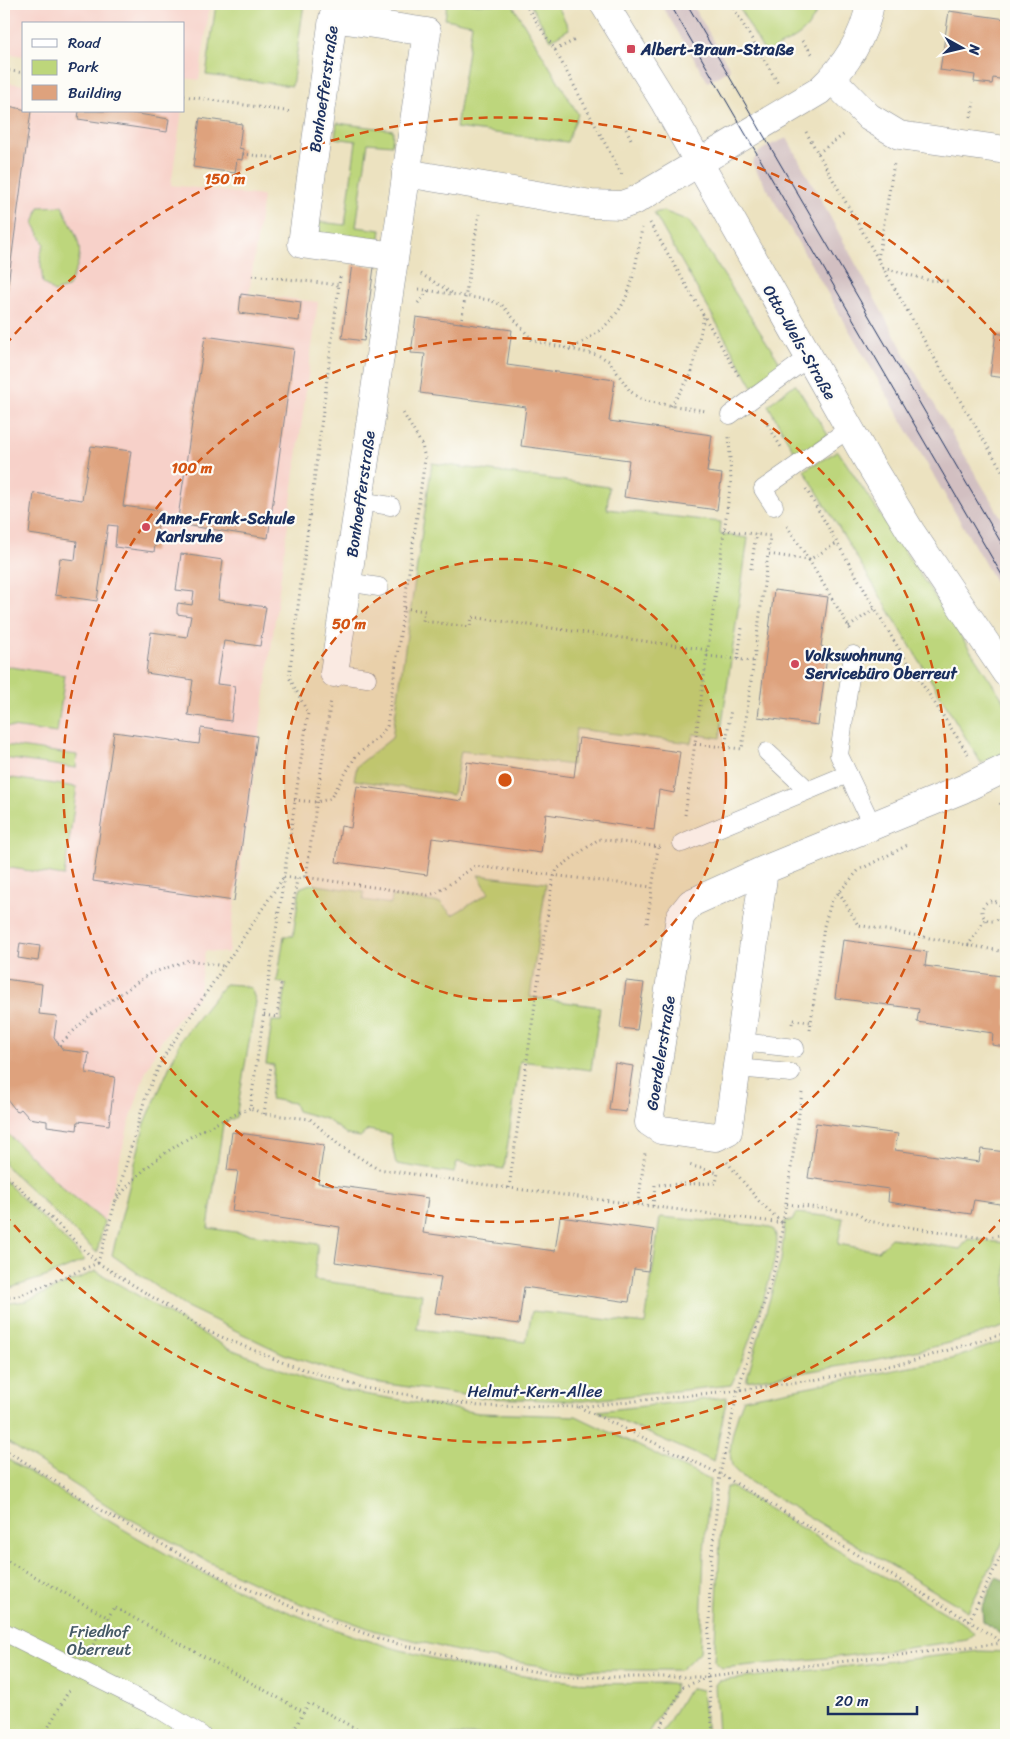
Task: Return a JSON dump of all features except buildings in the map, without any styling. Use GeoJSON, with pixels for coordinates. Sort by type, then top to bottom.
{"type":"FeatureCollection","features":[{"type":"Feature","properties":{"kind":"street","name":"Otto-Wels-Straße"},"geometry":{"type":"LineString","coordinates":[[604,4],[698,162],[911,532],[1006,673]]}},
{"type":"Feature","properties":{"kind":"street"},"geometry":{"type":"LineString","coordinates":[[406,174],[591,204],[622,205],[636,200],[792,108],[832,79],[859,40],[867,23],[870,4]]}},
{"type":"Feature","properties":{"kind":"street","name":"Bonhoefferstraße"},"geometry":{"type":"LineString","coordinates":[[334,673],[427,32],[333,18],[318,116],[302,244],[344,249],[392,266]]}},
{"type":"Feature","properties":{"kind":"street"},"geometry":{"type":"LineString","coordinates":[[832,79],[868,117],[899,135],[1006,150]]}},
{"type":"Feature","properties":{"kind":"street","name":"Goerdelerstraße"},"geometry":{"type":"LineString","coordinates":[[716,1137],[661,1130],[649,1122],[680,917],[691,903],[764,870],[985,780],[1006,768]]}},
{"type":"Feature","properties":{"kind":"street"},"geometry":{"type":"LineString","coordinates":[[716,1137],[728,1131],[764,870]]}},
{"type":"Feature","properties":{"kind":"lane"},"geometry":{"type":"LineString","coordinates":[[730,414],[809,357]]}},
{"type":"Feature","properties":{"kind":"lane"},"geometry":{"type":"LineString","coordinates":[[774,506],[763,489],[850,428]]}},
{"type":"Feature","properties":{"kind":"lane"},"geometry":{"type":"LineString","coordinates":[[359,502],[391,506]]}},
{"type":"Feature","properties":{"kind":"lane"},"geometry":{"type":"LineString","coordinates":[[347,582],[379,587]]}},
{"type":"Feature","properties":{"kind":"lane"},"geometry":{"type":"LineString","coordinates":[[854,654],[839,755],[873,827]]}},
{"type":"Feature","properties":{"kind":"lane"},"geometry":{"type":"LineString","coordinates":[[334,673],[367,678]]}},
{"type":"Feature","properties":{"kind":"lane"},"geometry":{"type":"LineString","coordinates":[[767,752],[808,790]]}},
{"type":"Feature","properties":{"kind":"lane"},"geometry":{"type":"LineString","coordinates":[[682,843],[848,774]]}},
{"type":"Feature","properties":{"kind":"lane"},"geometry":{"type":"LineString","coordinates":[[739,1055],[795,1048]]}},
{"type":"Feature","properties":{"kind":"lane"},"geometry":{"type":"LineString","coordinates":[[739,1055],[791,1073]]}},
{"type":"Feature","properties":{"kind":"lane"},"geometry":{"type":"LineString","coordinates":[[4,1632],[159,1709],[201,1735]]}},
{"type":"Feature","properties":{"kind":"path"},"geometry":{"type":"LineString","coordinates":[[731,4],[1006,477]]}},
{"type":"Feature","properties":{"kind":"path"},"geometry":{"type":"LineString","coordinates":[[555,50],[575,40]]}},
{"type":"Feature","properties":{"kind":"path"},"geometry":{"type":"LineString","coordinates":[[4,70],[22,73]]}},
{"type":"Feature","properties":{"kind":"path"},"geometry":{"type":"LineString","coordinates":[[185,96],[318,116]]}},
{"type":"Feature","properties":{"kind":"path"},"geometry":{"type":"LineString","coordinates":[[626,129],[632,141]]}},
{"type":"Feature","properties":{"kind":"path"},"geometry":{"type":"LineString","coordinates":[[878,259],[899,135]]}},
{"type":"Feature","properties":{"kind":"path"},"geometry":{"type":"LineString","coordinates":[[243,154],[276,158]]}},
{"type":"Feature","properties":{"kind":"path"},"geometry":{"type":"LineString","coordinates":[[461,322],[484,186]]}},
{"type":"Feature","properties":{"kind":"path"},"geometry":{"type":"LineString","coordinates":[[568,350],[594,336],[607,326],[624,303],[635,270],[643,223]]}},
{"type":"Feature","properties":{"kind":"path"},"geometry":{"type":"LineString","coordinates":[[250,1108],[308,713],[289,677],[344,249]]}},
{"type":"Feature","properties":{"kind":"path"},"geometry":{"type":"LineString","coordinates":[[392,266],[455,294],[502,305],[533,342],[598,356],[608,361],[630,391],[640,399],[671,406],[730,414],[731,481],[682,843],[669,847],[599,839],[557,870],[554,876],[509,1188]]}},
{"type":"Feature","properties":{"kind":"path"},"geometry":{"type":"LineString","coordinates":[[392,266],[455,294]]}},
{"type":"Feature","properties":{"kind":"path"},"geometry":{"type":"LineString","coordinates":[[883,268],[928,280],[948,281]]}},
{"type":"Feature","properties":{"kind":"path"},"geometry":{"type":"LineString","coordinates":[[252,275],[339,284]]}},
{"type":"Feature","properties":{"kind":"path"},"geometry":{"type":"LineString","coordinates":[[671,406],[691,375],[704,317]]}},
{"type":"Feature","properties":{"kind":"path"},"geometry":{"type":"LineString","coordinates":[[294,800],[316,802],[330,799],[349,764],[387,726],[425,460],[422,445],[402,412]]}},
{"type":"Feature","properties":{"kind":"path"},"geometry":{"type":"LineString","coordinates":[[774,506],[809,560],[855,638],[854,654]]}},
{"type":"Feature","properties":{"kind":"path"},"geometry":{"type":"LineString","coordinates":[[695,744],[742,749],[770,536],[724,530]]}},
{"type":"Feature","properties":{"kind":"path"},"geometry":{"type":"LineString","coordinates":[[752,569],[756,534]]}},
{"type":"Feature","properties":{"kind":"path"},"geometry":{"type":"LineString","coordinates":[[768,554],[809,560],[837,542]]}},
{"type":"Feature","properties":{"kind":"path"},"geometry":{"type":"LineString","coordinates":[[404,608],[424,611],[423,621],[470,628],[472,617],[708,650]]}},
{"type":"Feature","properties":{"kind":"path"},"geometry":{"type":"LineString","coordinates":[[849,627],[875,608]]}},
{"type":"Feature","properties":{"kind":"path"},"geometry":{"type":"LineString","coordinates":[[738,659],[742,628]]}},
{"type":"Feature","properties":{"kind":"path"},"geometry":{"type":"LineString","coordinates":[[708,656],[753,661]]}},
{"type":"Feature","properties":{"kind":"path"},"geometry":{"type":"LineString","coordinates":[[306,877],[334,673]]}},
{"type":"Feature","properties":{"kind":"path"},"geometry":{"type":"LineString","coordinates":[[725,748],[731,709]]}},
{"type":"Feature","properties":{"kind":"path"},"geometry":{"type":"LineString","coordinates":[[810,1032],[824,926],[832,900],[859,870],[912,843]]}},
{"type":"Feature","properties":{"kind":"path"},"geometry":{"type":"LineString","coordinates":[[654,871],[658,846]]}},
{"type":"Feature","properties":{"kind":"path"},"geometry":{"type":"LineString","coordinates":[[284,877],[297,879],[306,877],[428,895],[437,894],[475,866],[652,887]]}},
{"type":"Feature","properties":{"kind":"path"},"geometry":{"type":"LineString","coordinates":[[4,1298],[19,1296],[98,1263],[146,1095],[164,1056],[284,877]]}},
{"type":"Feature","properties":{"kind":"path"},"geometry":{"type":"LineString","coordinates":[[290,924],[297,879]]}},
{"type":"Feature","properties":{"kind":"path"},"geometry":{"type":"LineString","coordinates":[[839,892],[858,926],[1006,952]]}},
{"type":"Feature","properties":{"kind":"path"},"geometry":{"type":"LineString","coordinates":[[988,901],[998,902],[1002,912],[1000,918],[994,921],[986,919],[982,912],[983,905],[988,901]]}},
{"type":"Feature","properties":{"kind":"path"},"geometry":{"type":"LineString","coordinates":[[968,946],[986,919]]}},
{"type":"Feature","properties":{"kind":"path"},"geometry":{"type":"LineString","coordinates":[[60,1045],[89,1016],[149,974],[189,960],[223,966]]}},
{"type":"Feature","properties":{"kind":"path"},"geometry":{"type":"LineString","coordinates":[[264,1015],[277,1016],[281,984]]}},
{"type":"Feature","properties":{"kind":"path"},"geometry":{"type":"LineString","coordinates":[[793,1020],[811,1022]]}},
{"type":"Feature","properties":{"kind":"path"},"geometry":{"type":"LineString","coordinates":[[264,1114],[271,1066]]}},
{"type":"Feature","properties":{"kind":"path"},"geometry":{"type":"LineString","coordinates":[[712,1735],[708,1676],[710,1572],[720,1474],[738,1390],[778,1257],[802,1089]]}},
{"type":"Feature","properties":{"kind":"path"},"geometry":{"type":"LineString","coordinates":[[114,1204],[129,1182],[184,1141],[250,1108],[264,1114],[310,1120],[339,1145],[378,1169],[782,1223]]}},
{"type":"Feature","properties":{"kind":"path"},"geometry":{"type":"LineString","coordinates":[[716,1137],[723,1156],[737,1176],[782,1223]]}},
{"type":"Feature","properties":{"kind":"path"},"geometry":{"type":"LineString","coordinates":[[638,1204],[646,1149]]}},
{"type":"Feature","properties":{"kind":"path"},"geometry":{"type":"LineString","coordinates":[[654,1206],[655,1185],[716,1183],[718,1174],[684,1163]]}},
{"type":"Feature","properties":{"kind":"path","name":"Helmut-Kern-Allee"},"geometry":{"type":"LineString","coordinates":[[4,1173],[98,1263],[204,1330],[284,1363],[364,1388],[479,1406],[578,1406],[738,1390],[819,1379],[908,1362],[1006,1333]]}},
{"type":"Feature","properties":{"kind":"path"},"geometry":{"type":"LineString","coordinates":[[787,1204],[857,1213],[867,1221],[983,1238],[1006,1234]]}},
{"type":"Feature","properties":{"kind":"path"},"geometry":{"type":"LineString","coordinates":[[578,1406],[720,1474],[969,1621],[1004,1644]]}},
{"type":"Feature","properties":{"kind":"path"},"geometry":{"type":"LineString","coordinates":[[4,1449],[102,1511],[228,1581],[302,1611],[386,1641],[479,1663],[572,1677],[708,1676],[1004,1644]]}},
{"type":"Feature","properties":{"kind":"path"},"geometry":{"type":"LineString","coordinates":[[969,1621],[1006,1546]]}},
{"type":"Feature","properties":{"kind":"path"},"geometry":{"type":"LineString","coordinates":[[4,1559],[109,1618]]}},
{"type":"Feature","properties":{"kind":"path"},"geometry":{"type":"LineString","coordinates":[[44,1735],[114,1607],[304,1712]]}},
{"type":"Feature","properties":{"kind":"path"},"geometry":{"type":"LineString","coordinates":[[656,1735],[683,1687],[708,1676]]}},
{"type":"Feature","properties":{"kind":"path"},"geometry":{"type":"LineString","coordinates":[[291,1735],[309,1703],[367,1735]]}},
{"type":"Feature","properties":{"kind":"shaded area"},"geometry":{"type":"Polygon","coordinates":[[[4,4],[210,4],[199,80],[185,78],[185,22],[22,22],[22,56],[4,53],[4,4]]]}},
{"type":"Feature","properties":{"kind":"shaded area"},"geometry":{"type":"Polygon","coordinates":[[[661,4],[692,4],[730,69],[708,82],[661,4]]]}},
{"type":"Feature","properties":{"kind":"shaded area","name":"Anne-Frank-Schule Karlsruhe"},"geometry":{"type":"Polygon","coordinates":[[[4,82],[22,85],[22,112],[182,112],[171,185],[263,196],[249,294],[318,302],[228,953],[205,951],[198,997],[178,1018],[158,1046],[144,1076],[128,1127],[104,1221],[63,1188],[4,1130],[4,82]]]}},
{"type":"Feature","properties":{"kind":"shaded area"},"geometry":{"type":"Polygon","coordinates":[[[787,138],[910,363],[1006,526],[1006,600],[752,163],[759,152],[787,138]]]}},
{"type":"Feature","properties":{"kind":"green space"},"geometry":{"type":"Polygon","coordinates":[[[216,4],[304,4],[292,86],[206,75],[216,4]]]}},
{"type":"Feature","properties":{"kind":"green space"},"geometry":{"type":"Polygon","coordinates":[[[447,4],[512,4],[578,114],[567,142],[456,128],[472,24],[445,19],[447,4]]]}},
{"type":"Feature","properties":{"kind":"green space"},"geometry":{"type":"Polygon","coordinates":[[[530,4],[557,4],[569,29],[551,40],[530,4]]]}},
{"type":"Feature","properties":{"kind":"green space"},"geometry":{"type":"Polygon","coordinates":[[[737,4],[820,4],[805,30],[792,40],[765,53],[737,4]]]}},
{"type":"Feature","properties":{"kind":"green space"},"geometry":{"type":"Polygon","coordinates":[[[337,123],[393,130],[392,145],[368,143],[356,227],[381,230],[379,244],[318,236],[320,222],[345,225],[356,141],[335,138],[337,123]]]}},
{"type":"Feature","properties":{"kind":"green space"},"geometry":{"type":"Polygon","coordinates":[[[62,206],[77,238],[79,255],[74,275],[67,288],[54,292],[43,283],[40,256],[44,244],[34,224],[39,207],[62,206]]]}},
{"type":"Feature","properties":{"kind":"green space"},"geometry":{"type":"Polygon","coordinates":[[[663,211],[689,221],[782,366],[753,387],[654,213],[663,211]]]}},
{"type":"Feature","properties":{"kind":"green space"},"geometry":{"type":"Polygon","coordinates":[[[795,384],[828,435],[796,455],[768,405],[795,384]]]}},
{"type":"Feature","properties":{"kind":"green space"},"geometry":{"type":"Polygon","coordinates":[[[838,451],[1006,704],[1006,747],[1002,754],[981,763],[804,470],[838,451]]]}},
{"type":"Feature","properties":{"kind":"green space"},"geometry":{"type":"Polygon","coordinates":[[[432,463],[609,487],[607,509],[721,522],[720,534],[748,538],[720,738],[693,734],[691,743],[576,729],[572,765],[461,751],[453,795],[354,780],[357,766],[392,738],[432,463]]]}},
{"type":"Feature","properties":{"kind":"green space"},"geometry":{"type":"Polygon","coordinates":[[[4,666],[65,675],[57,733],[4,726],[4,666]]]}},
{"type":"Feature","properties":{"kind":"green space"},"geometry":{"type":"Polygon","coordinates":[[[4,745],[77,755],[76,768],[4,758],[4,745]]]}},
{"type":"Feature","properties":{"kind":"green space"},"geometry":{"type":"Polygon","coordinates":[[[4,777],[77,787],[64,876],[4,867],[4,777]]]}},
{"type":"Feature","properties":{"kind":"green space"},"geometry":{"type":"Polygon","coordinates":[[[478,875],[546,883],[530,997],[600,1007],[591,1070],[520,1061],[504,1169],[457,1162],[454,1173],[396,1164],[390,1134],[368,1130],[360,1137],[348,1135],[326,1119],[297,1111],[294,1103],[270,1099],[274,1065],[266,1064],[272,1021],[281,1021],[286,984],[277,982],[284,936],[293,936],[300,888],[310,884],[364,892],[363,900],[391,904],[392,896],[441,903],[452,915],[489,893],[478,875]]]}},
{"type":"Feature","properties":{"kind":"green space"},"geometry":{"type":"Polygon","coordinates":[[[225,984],[251,988],[256,1002],[236,1117],[223,1124],[208,1228],[318,1244],[314,1280],[422,1294],[417,1329],[526,1342],[532,1311],[645,1324],[660,1217],[765,1226],[774,1230],[777,1240],[776,1254],[759,1313],[744,1356],[731,1385],[582,1401],[486,1398],[366,1381],[284,1354],[183,1305],[112,1255],[145,1123],[182,1038],[225,984]]]}},
{"type":"Feature","properties":{"kind":"green space"},"geometry":{"type":"Polygon","coordinates":[[[4,1130],[63,1188],[104,1221],[97,1253],[4,1164],[4,1130]]]}},
{"type":"Feature","properties":{"kind":"green space"},"geometry":{"type":"Polygon","coordinates":[[[4,1180],[85,1260],[48,1276],[4,1290],[4,1180]]]}},
{"type":"Feature","properties":{"kind":"green space"},"geometry":{"type":"Polygon","coordinates":[[[796,1213],[843,1218],[838,1244],[878,1251],[891,1238],[960,1249],[968,1239],[1006,1243],[1006,1326],[942,1345],[910,1352],[746,1381],[781,1260],[785,1221],[792,1221],[796,1213]]]}},
{"type":"Feature","properties":{"kind":"green space"},"geometry":{"type":"Polygon","coordinates":[[[96,1271],[226,1347],[307,1380],[351,1392],[479,1413],[576,1416],[710,1480],[704,1552],[700,1652],[680,1670],[568,1670],[478,1656],[376,1631],[296,1602],[211,1563],[121,1514],[4,1440],[4,1304],[26,1301],[96,1271]]]}},
{"type":"Feature","properties":{"kind":"green space"},"geometry":{"type":"Polygon","coordinates":[[[1006,1340],[1006,1536],[968,1611],[747,1480],[736,1471],[732,1464],[730,1456],[732,1435],[744,1399],[952,1359],[1006,1340]]]}},
{"type":"Feature","properties":{"kind":"green space"},"geometry":{"type":"Polygon","coordinates":[[[727,1397],[714,1462],[598,1411],[727,1397]]]}},
{"type":"Feature","properties":{"kind":"green space","name":"Friedhof Oberreut"},"geometry":{"type":"Polygon","coordinates":[[[4,1457],[112,1523],[195,1569],[265,1602],[351,1635],[396,1649],[486,1670],[589,1683],[671,1683],[675,1685],[675,1690],[648,1733],[651,1735],[4,1735],[4,1457]]]}},
{"type":"Feature","properties":{"kind":"green space"},"geometry":{"type":"Polygon","coordinates":[[[726,1487],[732,1487],[966,1625],[974,1634],[967,1640],[846,1656],[722,1668],[714,1661],[721,1523],[726,1487]]]}},
{"type":"Feature","properties":{"kind":"green space"},"geometry":{"type":"Polygon","coordinates":[[[996,1577],[1006,1581],[1006,1637],[983,1621],[982,1608],[996,1577]]]}},
{"type":"Feature","properties":{"kind":"green space"},"geometry":{"type":"Polygon","coordinates":[[[980,1651],[1006,1652],[1006,1735],[718,1735],[715,1685],[718,1681],[980,1651]]]}},
{"type":"Feature","properties":{"kind":"green space"},"geometry":{"type":"Polygon","coordinates":[[[692,1688],[702,1690],[707,1735],[661,1735],[685,1694],[692,1688]]]}},
{"type":"Feature","properties":{"kind":"tram line"},"geometry":{"type":"LineString","coordinates":[[670,4],[1006,582]]}},
{"type":"Feature","properties":{"kind":"tram line"},"geometry":{"type":"LineString","coordinates":[[687,4],[1006,551]]}},
{"type":"Feature","properties":{"kind":"place","name":"Albert-Braun-Straße"},"geometry":{"type":"Point","coordinates":[631,49]}},
{"type":"Feature","properties":{"kind":"place","name":"Anne-Frank-Schule Karlsruhe"},"geometry":{"type":"Point","coordinates":[146,527]}},
{"type":"Feature","properties":{"kind":"place","name":"Volkswohnung Servicebüro Oberreut"},"geometry":{"type":"Point","coordinates":[795,664]}}]}
